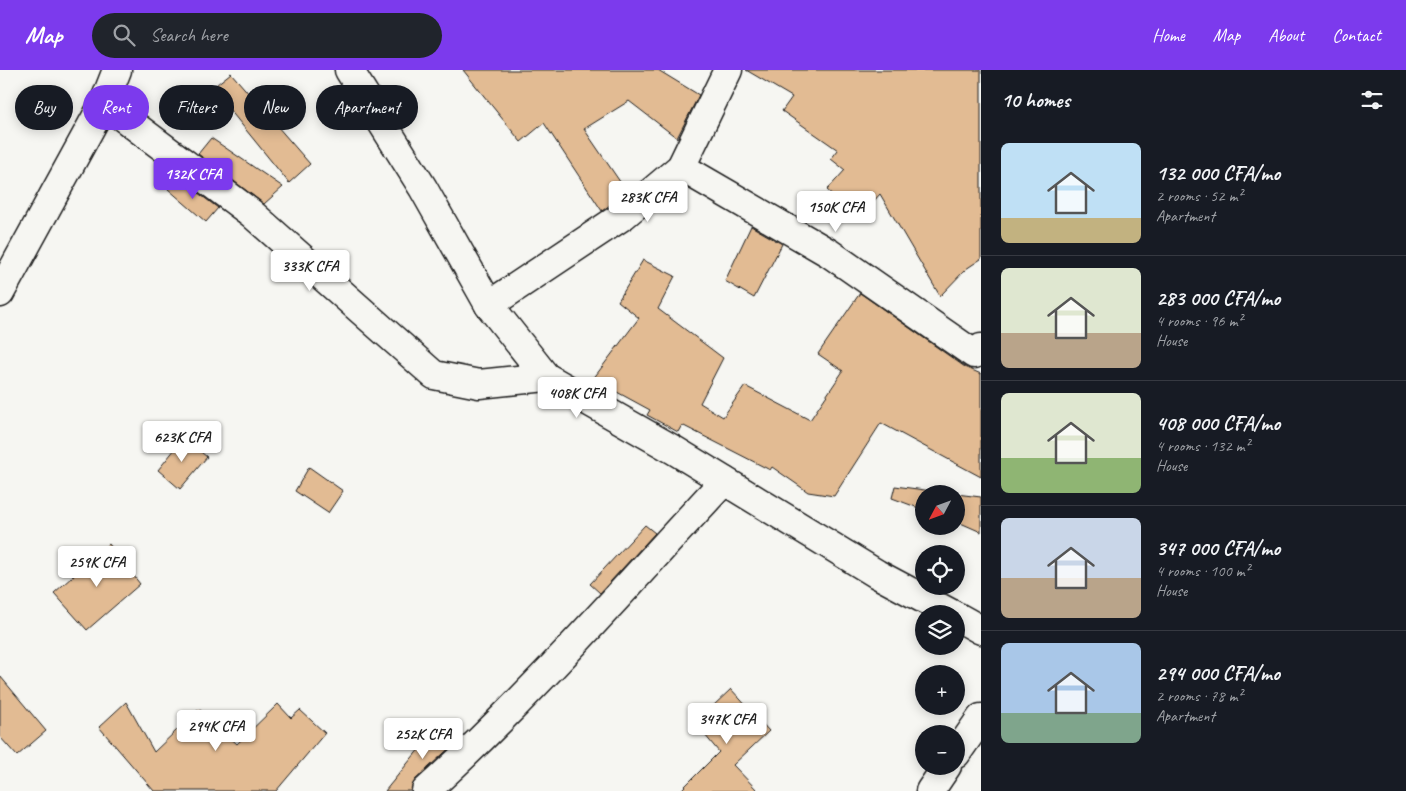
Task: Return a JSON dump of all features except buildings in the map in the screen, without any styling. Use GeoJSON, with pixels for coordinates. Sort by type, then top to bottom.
{"type":"FeatureCollection","features":[{"type":"Feature","properties":{"kind":"street"},"geometry":{"type":"LineString","coordinates":[[111,85],[117,70]]}},
{"type":"Feature","properties":{"kind":"street"},"geometry":{"type":"LineString","coordinates":[[349,70],[423,188],[489,305],[546,377],[724,481],[877,574],[935,605]]}},
{"type":"Feature","properties":{"kind":"street"},"geometry":{"type":"LineString","coordinates":[[489,305],[624,215],[681,167],[728,70]]}},
{"type":"Feature","properties":{"kind":"street"},"geometry":{"type":"LineString","coordinates":[[0,293],[89,130]]}},
{"type":"Feature","properties":{"kind":"street"},"geometry":{"type":"LineString","coordinates":[[141,130],[251,213],[434,375],[480,384],[546,377]]}},
{"type":"Feature","properties":{"kind":"street"},"geometry":{"type":"LineString","coordinates":[[681,167],[829,254],[979,354]]}},
{"type":"Feature","properties":{"kind":"street"},"geometry":{"type":"LineString","coordinates":[[426,791],[470,751],[553,666],[724,481]]}},
{"type":"Feature","properties":{"kind":"street"},"geometry":{"type":"LineString","coordinates":[[965,621],[981,630]]}},
{"type":"Feature","properties":{"kind":"street"},"geometry":{"type":"LineString","coordinates":[[965,741],[981,718]]}},
{"type":"Feature","properties":{"kind":"street"},"geometry":{"type":"LineString","coordinates":[[930,791],[942,775]]}}]}
